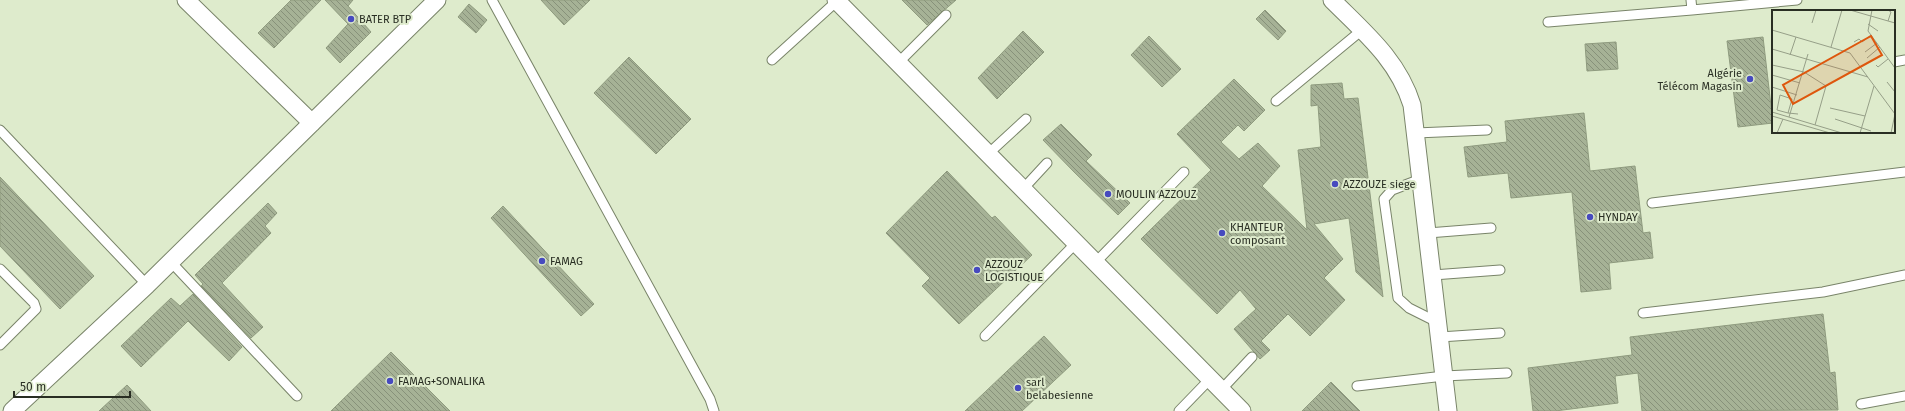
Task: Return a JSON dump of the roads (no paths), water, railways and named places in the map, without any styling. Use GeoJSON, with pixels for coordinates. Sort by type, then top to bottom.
{"type":"FeatureCollection","features":[{"type":"Feature","properties":{"kind":"street"},"geometry":{"type":"LineString","coordinates":[[186,0],[312,123]]}},
{"type":"Feature","properties":{"kind":"street"},"geometry":{"type":"LineString","coordinates":[[12,411],[171,262],[437,0]]}},
{"type":"Feature","properties":{"kind":"street"},"geometry":{"type":"LineString","coordinates":[[1332,0],[1362,30],[1395,67],[1406,86],[1412,105],[1448,411]]}},
{"type":"Feature","properties":{"kind":"street"},"geometry":{"type":"LineString","coordinates":[[841,2],[898,63],[1242,411]]}},
{"type":"Feature","properties":{"kind":"lane"},"geometry":{"type":"LineString","coordinates":[[492,0],[710,399],[714,411]]}},
{"type":"Feature","properties":{"kind":"lane"},"geometry":{"type":"LineString","coordinates":[[1691,0],[1692,10]]}},
{"type":"Feature","properties":{"kind":"lane"},"geometry":{"type":"LineString","coordinates":[[1548,22],[1797,0]]}},
{"type":"Feature","properties":{"kind":"lane"},"geometry":{"type":"LineString","coordinates":[[772,60],[841,2]]}},
{"type":"Feature","properties":{"kind":"lane"},"geometry":{"type":"LineString","coordinates":[[898,63],[946,15]]}},
{"type":"Feature","properties":{"kind":"lane"},"geometry":{"type":"LineString","coordinates":[[1276,101],[1362,30]]}},
{"type":"Feature","properties":{"kind":"lane"},"geometry":{"type":"LineString","coordinates":[[1895,62],[1905,60]]}},
{"type":"Feature","properties":{"kind":"lane"},"geometry":{"type":"LineString","coordinates":[[988,154],[1026,119]]}},
{"type":"Feature","properties":{"kind":"lane"},"geometry":{"type":"LineString","coordinates":[[0,130],[146,285]]}},
{"type":"Feature","properties":{"kind":"lane"},"geometry":{"type":"LineString","coordinates":[[1416,134],[1486,130]]}},
{"type":"Feature","properties":{"kind":"lane"},"geometry":{"type":"LineString","coordinates":[[1022,189],[1047,163]]}},
{"type":"Feature","properties":{"kind":"lane"},"geometry":{"type":"LineString","coordinates":[[1095,263],[1184,172]]}},
{"type":"Feature","properties":{"kind":"lane"},"geometry":{"type":"LineString","coordinates":[[1652,204],[1905,172]]}},
{"type":"Feature","properties":{"kind":"lane"},"geometry":{"type":"LineString","coordinates":[[1421,179],[1392,190],[1384,199],[1398,298],[1439,330],[1500,333]]}},
{"type":"Feature","properties":{"kind":"lane"},"geometry":{"type":"LineString","coordinates":[[1428,233],[1491,228]]}},
{"type":"Feature","properties":{"kind":"lane"},"geometry":{"type":"LineString","coordinates":[[985,336],[1076,243]]}},
{"type":"Feature","properties":{"kind":"lane"},"geometry":{"type":"LineString","coordinates":[[171,262],[297,396]]}},
{"type":"Feature","properties":{"kind":"lane"},"geometry":{"type":"LineString","coordinates":[[0,269],[34,303],[36,309],[0,346]]}},
{"type":"Feature","properties":{"kind":"lane"},"geometry":{"type":"LineString","coordinates":[[1433,276],[1500,270]]}},
{"type":"Feature","properties":{"kind":"lane"},"geometry":{"type":"LineString","coordinates":[[1643,313],[1824,292],[1905,275]]}},
{"type":"Feature","properties":{"kind":"lane"},"geometry":{"type":"LineString","coordinates":[[1179,411],[1252,357]]}},
{"type":"Feature","properties":{"kind":"lane"},"geometry":{"type":"LineString","coordinates":[[1356,386],[1444,376],[1507,373]]}},
{"type":"Feature","properties":{"kind":"lane"},"geometry":{"type":"LineString","coordinates":[[1861,404],[1905,396]]}},
{"type":"Feature","properties":{"kind":"place","name":"BATER BTP"},"geometry":{"type":"Point","coordinates":[351,19]}},
{"type":"Feature","properties":{"kind":"place","name":"Algérie Télécom Magasin"},"geometry":{"type":"Point","coordinates":[1750,79]}},
{"type":"Feature","properties":{"kind":"place","name":"AZZOUZE siege"},"geometry":{"type":"Point","coordinates":[1335,184]}},
{"type":"Feature","properties":{"kind":"place","name":"MOULIN AZZOUZ"},"geometry":{"type":"Point","coordinates":[1108,194]}},
{"type":"Feature","properties":{"kind":"place","name":"HYNDAY"},"geometry":{"type":"Point","coordinates":[1590,217]}},
{"type":"Feature","properties":{"kind":"place","name":"KHANTEUR composant"},"geometry":{"type":"Point","coordinates":[1222,233]}},
{"type":"Feature","properties":{"kind":"place","name":"FAMAG"},"geometry":{"type":"Point","coordinates":[542,261]}},
{"type":"Feature","properties":{"kind":"place","name":"AZZOUZ LOGISTIQUE"},"geometry":{"type":"Point","coordinates":[977,270]}},
{"type":"Feature","properties":{"kind":"place","name":"FAMAG+SONALIKA"},"geometry":{"type":"Point","coordinates":[390,381]}},
{"type":"Feature","properties":{"kind":"place","name":"sarl belabesienne"},"geometry":{"type":"Point","coordinates":[1018,388]}}]}
